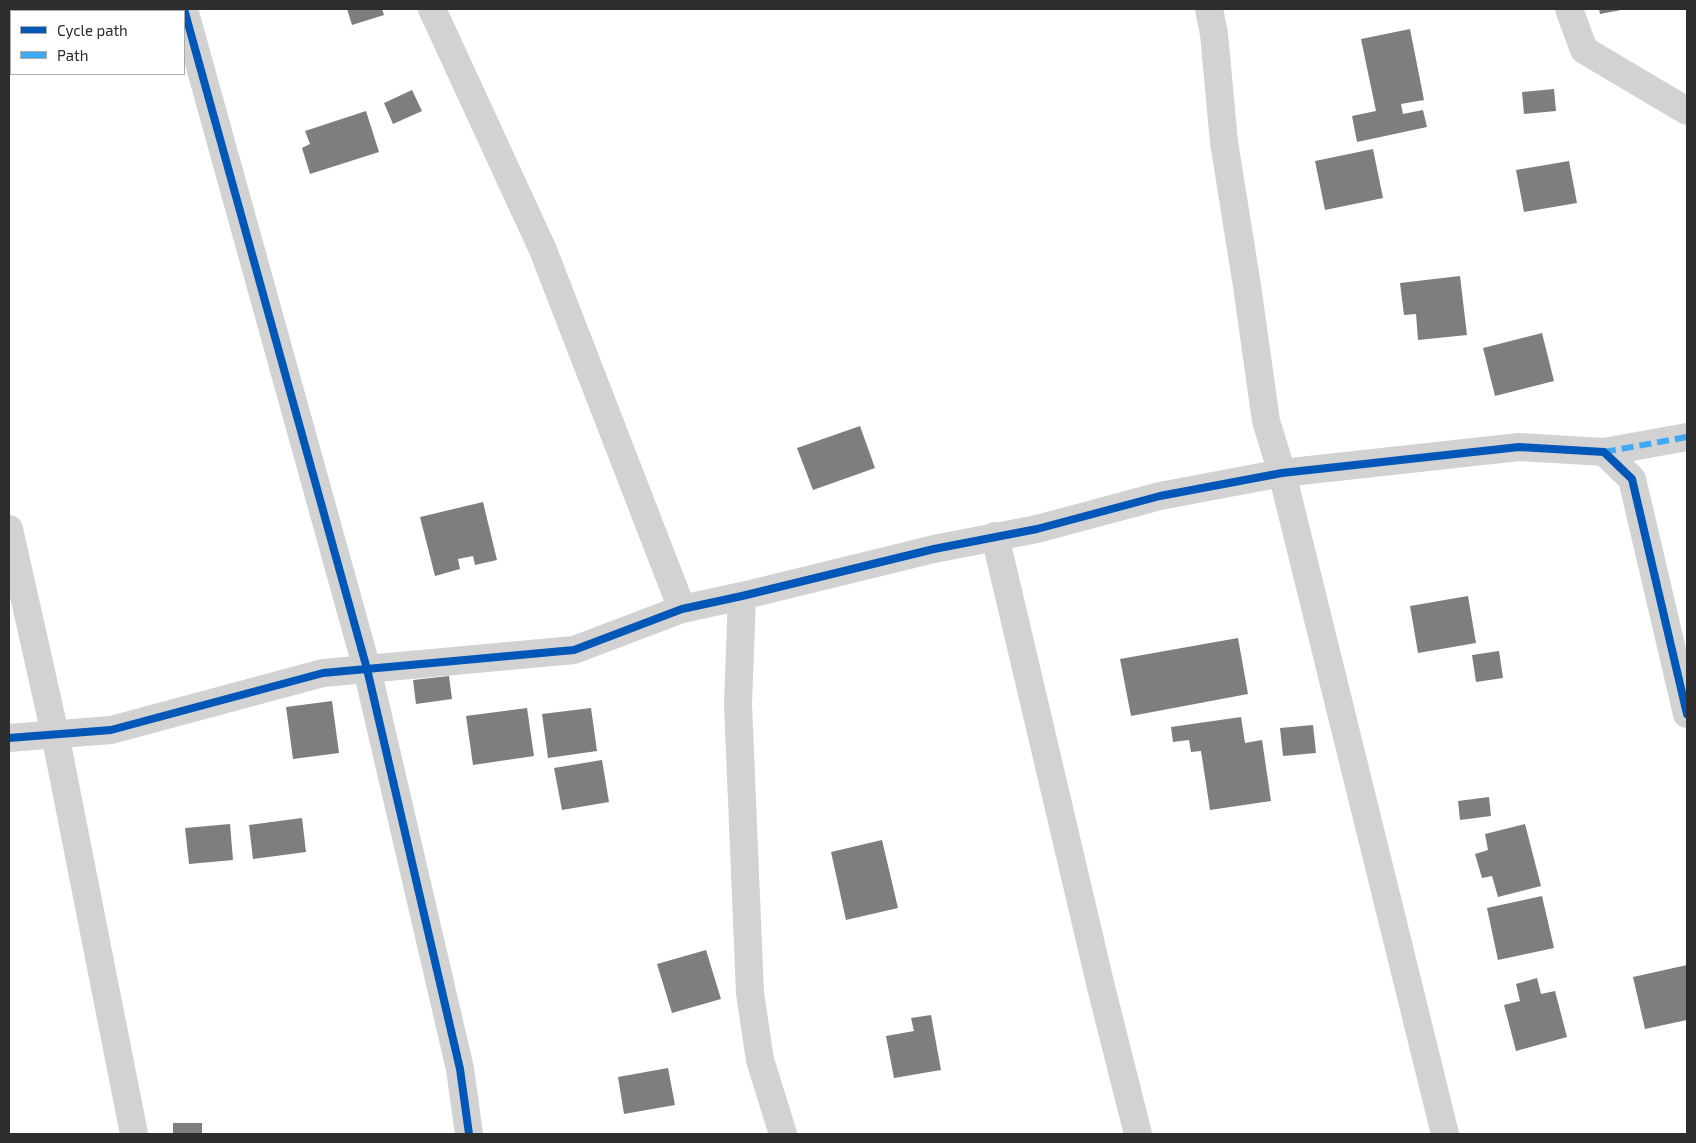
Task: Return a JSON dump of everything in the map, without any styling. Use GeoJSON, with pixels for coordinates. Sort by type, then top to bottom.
{"type":"FeatureCollection","features":[{"type":"Feature","properties":{"kind":"street"},"geometry":{"type":"LineString","coordinates":[[432,9],[543,250],[682,609]]}},
{"type":"Feature","properties":{"kind":"street"},"geometry":{"type":"LineString","coordinates":[[1209,9],[1214,34],[1224,142],[1266,420],[1282,473],[1445,1134]]}},
{"type":"Feature","properties":{"kind":"street"},"geometry":{"type":"LineString","coordinates":[[1569,9],[1584,50],[1687,112]]}},
{"type":"Feature","properties":{"kind":"street"},"geometry":{"type":"LineString","coordinates":[[185,13],[367,669],[460,1069],[469,1134]]}},
{"type":"Feature","properties":{"kind":"street"},"geometry":{"type":"LineString","coordinates":[[9,738],[111,730],[323,673],[574,650],[682,609],[934,549],[1037,528],[1160,496],[1282,473],[1519,447],[1604,452],[1687,437]]}},
{"type":"Feature","properties":{"kind":"street"},"geometry":{"type":"LineString","coordinates":[[1604,452],[1632,479],[1687,714]]}},
{"type":"Feature","properties":{"kind":"street"},"geometry":{"type":"LineString","coordinates":[[9,529],[55,734],[134,1134]]}},
{"type":"Feature","properties":{"kind":"street"},"geometry":{"type":"LineString","coordinates":[[995,536],[1101,987],[1138,1134]]}},
{"type":"Feature","properties":{"kind":"street"},"geometry":{"type":"LineString","coordinates":[[742,596],[738,704],[750,993],[760,1060],[783,1134]]}},
{"type":"Feature","properties":{"kind":"building"},"geometry":{"type":"Polygon","coordinates":[[[347,9],[382,9],[384,15],[352,25],[347,9]]]}},
{"type":"Feature","properties":{"kind":"building"},"geometry":{"type":"Polygon","coordinates":[[[1599,9],[1621,9],[1621,10],[1600,14],[1599,9]]]}},
{"type":"Feature","properties":{"kind":"building"},"geometry":{"type":"Polygon","coordinates":[[[1410,29],[1424,100],[1401,104],[1403,114],[1423,110],[1427,127],[1357,142],[1352,116],[1376,111],[1361,39],[1410,29]]]}},
{"type":"Feature","properties":{"kind":"building"},"geometry":{"type":"Polygon","coordinates":[[[1554,89],[1556,111],[1524,114],[1522,92],[1554,89]]]}},
{"type":"Feature","properties":{"kind":"building"},"geometry":{"type":"Polygon","coordinates":[[[412,90],[422,111],[393,124],[384,103],[412,90]]]}},
{"type":"Feature","properties":{"kind":"building"},"geometry":{"type":"Polygon","coordinates":[[[366,111],[379,152],[310,174],[302,148],[310,144],[305,131],[366,111]]]}},
{"type":"Feature","properties":{"kind":"building"},"geometry":{"type":"Polygon","coordinates":[[[1373,149],[1383,198],[1325,210],[1315,161],[1373,149]]]}},
{"type":"Feature","properties":{"kind":"building"},"geometry":{"type":"Polygon","coordinates":[[[1569,161],[1577,203],[1524,212],[1516,170],[1569,161]]]}},
{"type":"Feature","properties":{"kind":"building"},"geometry":{"type":"Polygon","coordinates":[[[1460,276],[1467,335],[1418,340],[1416,314],[1404,315],[1400,283],[1460,276]]]}},
{"type":"Feature","properties":{"kind":"building"},"geometry":{"type":"Polygon","coordinates":[[[1542,333],[1554,381],[1495,396],[1483,348],[1542,333]]]}},
{"type":"Feature","properties":{"kind":"building"},"geometry":{"type":"Polygon","coordinates":[[[860,426],[875,468],[813,490],[797,448],[860,426]]]}},
{"type":"Feature","properties":{"kind":"building"},"geometry":{"type":"Polygon","coordinates":[[[483,502],[497,560],[475,565],[473,556],[458,559],[460,569],[435,576],[420,517],[483,502]]]}},
{"type":"Feature","properties":{"kind":"building"},"geometry":{"type":"Polygon","coordinates":[[[1468,596],[1476,643],[1418,653],[1410,606],[1468,596]]]}},
{"type":"Feature","properties":{"kind":"building"},"geometry":{"type":"Polygon","coordinates":[[[1238,638],[1248,694],[1131,716],[1120,659],[1238,638]]]}},
{"type":"Feature","properties":{"kind":"building"},"geometry":{"type":"Polygon","coordinates":[[[1499,651],[1503,678],[1476,682],[1472,655],[1499,651]]]}},
{"type":"Feature","properties":{"kind":"building"},"geometry":{"type":"Polygon","coordinates":[[[449,676],[452,699],[416,704],[413,680],[449,676]]]}},
{"type":"Feature","properties":{"kind":"building"},"geometry":{"type":"Polygon","coordinates":[[[332,701],[339,753],[293,759],[286,707],[332,701]]]}},
{"type":"Feature","properties":{"kind":"building"},"geometry":{"type":"Polygon","coordinates":[[[527,708],[534,756],[473,765],[466,716],[527,708]]]}},
{"type":"Feature","properties":{"kind":"building"},"geometry":{"type":"Polygon","coordinates":[[[591,708],[597,751],[548,758],[542,714],[591,708]]]}},
{"type":"Feature","properties":{"kind":"building"},"geometry":{"type":"Polygon","coordinates":[[[1241,717],[1245,743],[1262,740],[1271,801],[1210,810],[1201,751],[1191,752],[1189,740],[1173,742],[1171,727],[1241,717]]]}},
{"type":"Feature","properties":{"kind":"building"},"geometry":{"type":"Polygon","coordinates":[[[1313,725],[1316,753],[1283,756],[1280,728],[1313,725]]]}},
{"type":"Feature","properties":{"kind":"building"},"geometry":{"type":"Polygon","coordinates":[[[602,760],[609,802],[562,810],[554,768],[602,760]]]}},
{"type":"Feature","properties":{"kind":"building"},"geometry":{"type":"Polygon","coordinates":[[[1489,797],[1491,816],[1460,820],[1458,801],[1489,797]]]}},
{"type":"Feature","properties":{"kind":"building"},"geometry":{"type":"Polygon","coordinates":[[[302,818],[306,852],[253,859],[249,825],[302,818]]]}},
{"type":"Feature","properties":{"kind":"building"},"geometry":{"type":"Polygon","coordinates":[[[230,824],[233,860],[189,864],[185,828],[230,824]]]}},
{"type":"Feature","properties":{"kind":"building"},"geometry":{"type":"Polygon","coordinates":[[[1525,824],[1541,886],[1498,897],[1492,876],[1482,878],[1475,854],[1488,850],[1485,834],[1525,824]]]}},
{"type":"Feature","properties":{"kind":"building"},"geometry":{"type":"Polygon","coordinates":[[[882,840],[898,908],[846,920],[831,852],[882,840]]]}},
{"type":"Feature","properties":{"kind":"building"},"geometry":{"type":"Polygon","coordinates":[[[1542,896],[1554,948],[1498,960],[1487,908],[1542,896]]]}},
{"type":"Feature","properties":{"kind":"building"},"geometry":{"type":"Polygon","coordinates":[[[706,950],[721,999],[672,1013],[657,964],[706,950]]]}},
{"type":"Feature","properties":{"kind":"building"},"geometry":{"type":"Polygon","coordinates":[[[1687,965],[1687,1020],[1645,1029],[1633,977],[1687,965]]]}},
{"type":"Feature","properties":{"kind":"building"},"geometry":{"type":"Polygon","coordinates":[[[1537,978],[1541,994],[1555,991],[1567,1037],[1516,1051],[1504,1005],[1520,1001],[1516,984],[1537,978]]]}},
{"type":"Feature","properties":{"kind":"building"},"geometry":{"type":"Polygon","coordinates":[[[931,1015],[941,1070],[894,1078],[886,1036],[914,1031],[911,1018],[931,1015]]]}},
{"type":"Feature","properties":{"kind":"building"},"geometry":{"type":"Polygon","coordinates":[[[668,1068],[675,1105],[624,1114],[618,1077],[668,1068]]]}},
{"type":"Feature","properties":{"kind":"building"},"geometry":{"type":"Polygon","coordinates":[[[173,1123],[202,1123],[202,1134],[173,1134],[173,1123]]]}},
{"type":"Feature","properties":{"kind":"marked path"},"geometry":{"type":"LineString","coordinates":[[1604,452],[1687,437]]}},
{"type":"Feature","properties":{"kind":"cycle path"},"geometry":{"type":"LineString","coordinates":[[185,13],[367,669],[460,1069],[469,1134]]}},
{"type":"Feature","properties":{"kind":"cycle path"},"geometry":{"type":"LineString","coordinates":[[9,738],[111,730],[323,673],[574,650],[682,609],[934,549],[1037,529],[1160,496],[1282,473],[1519,447],[1604,452],[1632,479],[1687,714]]}}]}
